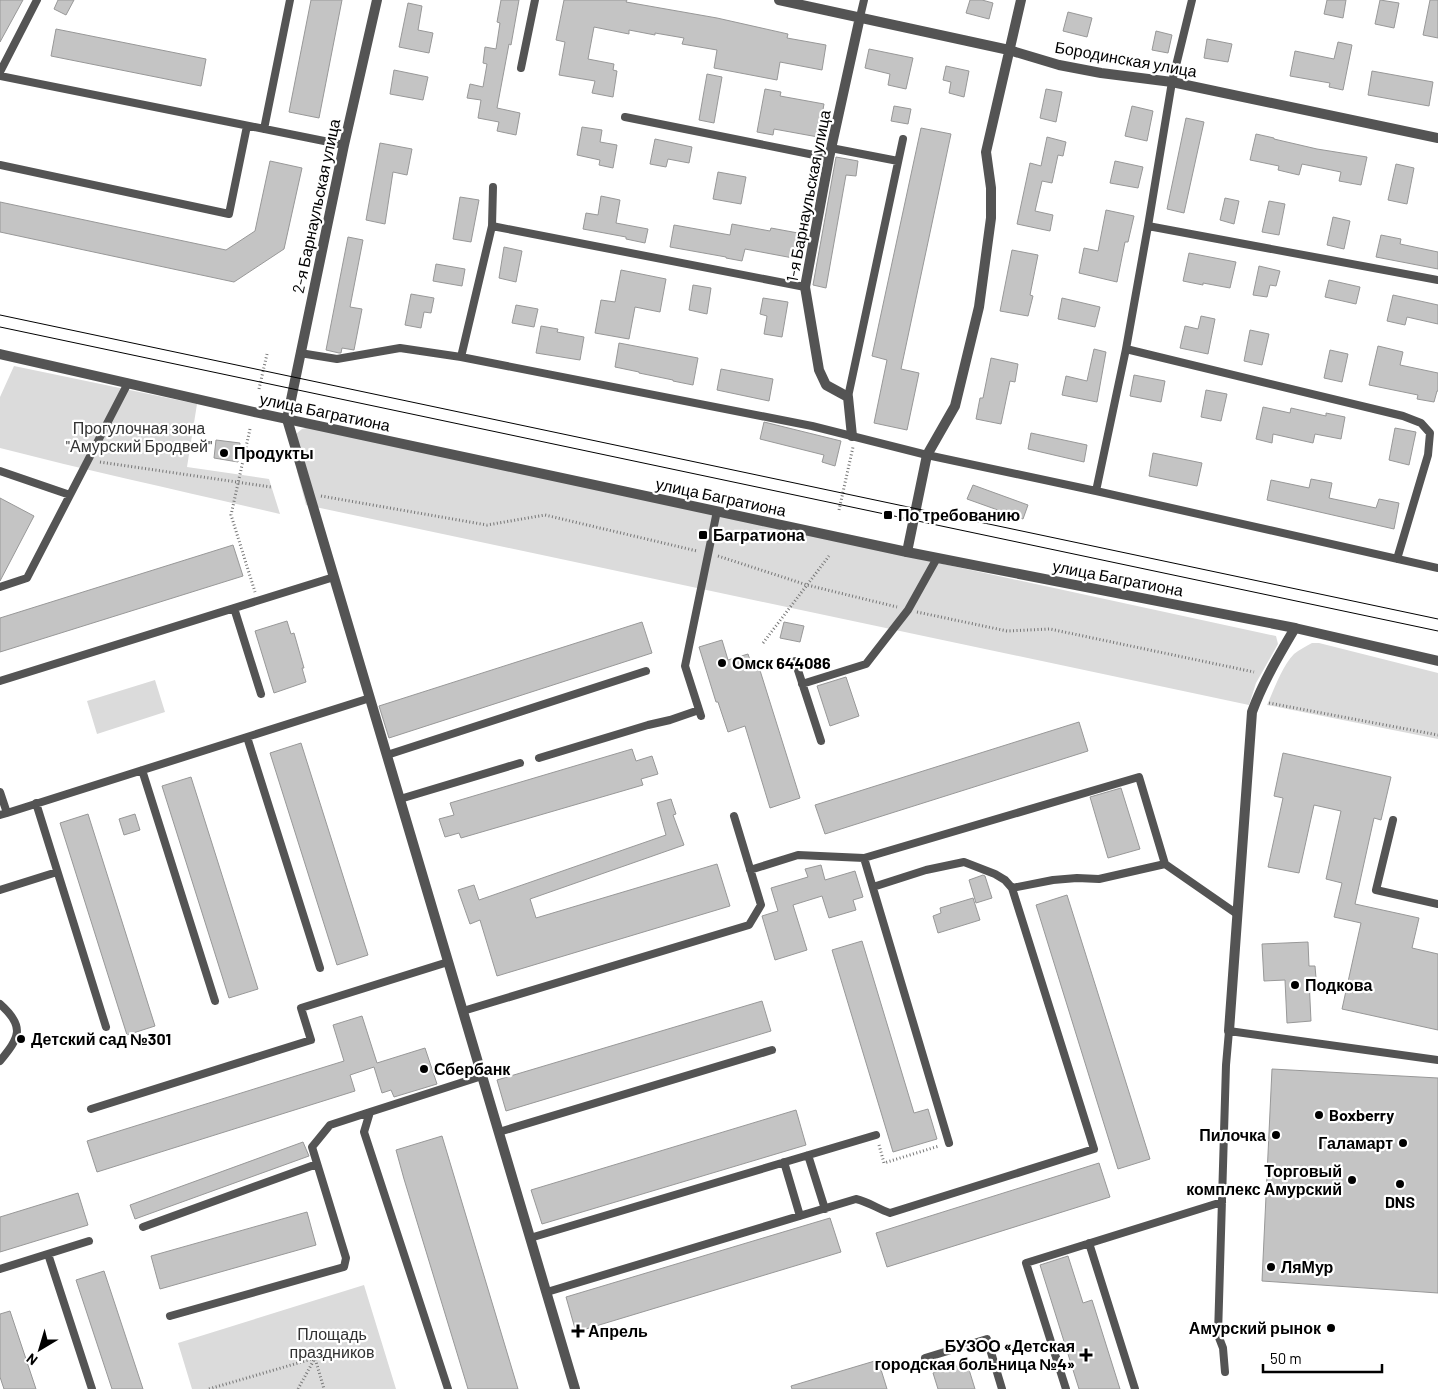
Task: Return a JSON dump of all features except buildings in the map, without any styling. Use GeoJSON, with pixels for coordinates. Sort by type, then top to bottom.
{"type":"FeatureCollection","features":[{"type":"Feature","properties":{"kind":"street","name":"2-я Барнаульская улица"},"geometry":{"type":"LineString","coordinates":[[286,419],[377,0]]}},
{"type":"Feature","properties":{"kind":"street","name":"Бородинская улица"},"geometry":{"type":"LineString","coordinates":[[779,0],[1009,50],[1059,65],[1101,73],[1172,82],[1438,138]]}},
{"type":"Feature","properties":{"kind":"street"},"geometry":{"type":"LineString","coordinates":[[907,552],[927,456],[955,406],[979,307],[992,218],[991,188],[986,152],[1021,0]]}},
{"type":"Feature","properties":{"kind":"street","name":"1-я Барнаульская улица"},"geometry":{"type":"LineString","coordinates":[[848,397],[826,385],[819,370],[805,287],[830,153],[860,17]]}},
{"type":"Feature","properties":{"kind":"street","name":"улица Багратиона"},"geometry":{"type":"LineString","coordinates":[[0,354],[286,419],[907,552],[1295,628],[1438,661]]}},
{"type":"Feature","properties":{"kind":"street"},"geometry":{"type":"LineString","coordinates":[[848,397],[853,436]]}},
{"type":"Feature","properties":{"kind":"street"},"geometry":{"type":"LineString","coordinates":[[286,419],[576,1389]]}},
{"type":"Feature","properties":{"kind":"street"},"geometry":{"type":"LineString","coordinates":[[1229,1031],[1252,712],[1260,690],[1295,628]]}},
{"type":"Feature","properties":{"kind":"lane"},"geometry":{"type":"LineString","coordinates":[[0,72],[37,0]]}},
{"type":"Feature","properties":{"kind":"lane"},"geometry":{"type":"LineString","coordinates":[[521,68],[535,0]]}},
{"type":"Feature","properties":{"kind":"lane"},"geometry":{"type":"LineString","coordinates":[[860,17],[864,0]]}},
{"type":"Feature","properties":{"kind":"lane"},"geometry":{"type":"LineString","coordinates":[[1096,491],[1126,348],[1172,82],[1192,0]]}},
{"type":"Feature","properties":{"kind":"lane"},"geometry":{"type":"LineString","coordinates":[[264,130],[287,1]]}},
{"type":"Feature","properties":{"kind":"lane"},"geometry":{"type":"LineString","coordinates":[[0,76],[344,145]]}},
{"type":"Feature","properties":{"kind":"lane"},"geometry":{"type":"LineString","coordinates":[[625,117],[830,153],[898,161]]}},
{"type":"Feature","properties":{"kind":"lane"},"geometry":{"type":"LineString","coordinates":[[0,165],[229,214],[247,126]]}},
{"type":"Feature","properties":{"kind":"lane"},"geometry":{"type":"LineString","coordinates":[[848,397],[903,139]]}},
{"type":"Feature","properties":{"kind":"lane"},"geometry":{"type":"LineString","coordinates":[[461,357],[492,226],[493,187]]}},
{"type":"Feature","properties":{"kind":"lane"},"geometry":{"type":"LineString","coordinates":[[492,226],[805,287]]}},
{"type":"Feature","properties":{"kind":"lane"},"geometry":{"type":"LineString","coordinates":[[1148,226],[1438,280]]}},
{"type":"Feature","properties":{"kind":"lane"},"geometry":{"type":"LineString","coordinates":[[300,353],[337,359],[400,348],[461,357],[793,422],[927,456],[1096,491],[1438,568]]}},
{"type":"Feature","properties":{"kind":"lane"},"geometry":{"type":"LineString","coordinates":[[1126,348],[1402,416],[1421,423],[1430,433],[1428,455],[1397,559]]}},
{"type":"Feature","properties":{"kind":"lane"},"geometry":{"type":"LineString","coordinates":[[0,587],[27,578],[128,383]]}},
{"type":"Feature","properties":{"kind":"lane"},"geometry":{"type":"LineString","coordinates":[[0,471],[70,495]]}},
{"type":"Feature","properties":{"kind":"lane"},"geometry":{"type":"LineString","coordinates":[[539,758],[648,725],[700,713],[685,666],[717,511]]}},
{"type":"Feature","properties":{"kind":"lane"},"geometry":{"type":"LineString","coordinates":[[802,684],[866,664],[908,610],[937,558]]}},
{"type":"Feature","properties":{"kind":"lane"},"geometry":{"type":"LineString","coordinates":[[0,681],[334,577]]}},
{"type":"Feature","properties":{"kind":"lane"},"geometry":{"type":"LineString","coordinates":[[234,608],[261,694]]}},
{"type":"Feature","properties":{"kind":"lane"},"geometry":{"type":"LineString","coordinates":[[795,661],[821,741]]}},
{"type":"Feature","properties":{"kind":"lane"},"geometry":{"type":"LineString","coordinates":[[387,755],[646,671]]}},
{"type":"Feature","properties":{"kind":"lane"},"geometry":{"type":"LineString","coordinates":[[0,792],[3,814],[370,698]]}},
{"type":"Feature","properties":{"kind":"lane"},"geometry":{"type":"LineString","coordinates":[[247,737],[320,968]]}},
{"type":"Feature","properties":{"kind":"lane"},"geometry":{"type":"LineString","coordinates":[[400,799],[520,763]]}},
{"type":"Feature","properties":{"kind":"lane"},"geometry":{"type":"LineString","coordinates":[[142,770],[215,1001]]}},
{"type":"Feature","properties":{"kind":"lane"},"geometry":{"type":"LineString","coordinates":[[750,870],[798,855],[864,858],[1139,777],[1164,864],[1237,914]]}},
{"type":"Feature","properties":{"kind":"lane"},"geometry":{"type":"LineString","coordinates":[[36,803],[106,1027]]}},
{"type":"Feature","properties":{"kind":"lane"},"geometry":{"type":"LineString","coordinates":[[463,1012],[749,925],[761,905],[734,816]]}},
{"type":"Feature","properties":{"kind":"lane"},"geometry":{"type":"LineString","coordinates":[[1393,820],[1376,890],[1438,904]]}},
{"type":"Feature","properties":{"kind":"lane"},"geometry":{"type":"LineString","coordinates":[[864,858],[949,1143]]}},
{"type":"Feature","properties":{"kind":"lane"},"geometry":{"type":"LineString","coordinates":[[547,1292],[856,1200],[868,1202],[880,1210],[890,1213],[1094,1149],[1012,888],[1005,880],[995,874],[964,862],[926,870],[873,888]]}},
{"type":"Feature","properties":{"kind":"lane"},"geometry":{"type":"LineString","coordinates":[[1012,888],[1053,880],[1099,879],[1164,864]]}},
{"type":"Feature","properties":{"kind":"lane"},"geometry":{"type":"LineString","coordinates":[[0,890],[57,872]]}},
{"type":"Feature","properties":{"kind":"lane"},"geometry":{"type":"LineString","coordinates":[[91,1109],[311,1040],[301,1008],[448,962]]}},
{"type":"Feature","properties":{"kind":"lane"},"geometry":{"type":"LineString","coordinates":[[0,1004],[16,1021],[18,1034],[13,1045],[0,1061]]}},
{"type":"Feature","properties":{"kind":"lane"},"geometry":{"type":"LineString","coordinates":[[1225,1372],[1223,1348],[1218,1335],[1226,1064],[1229,1031],[1438,1060]]}},
{"type":"Feature","properties":{"kind":"lane"},"geometry":{"type":"LineString","coordinates":[[499,1132],[772,1050]]}},
{"type":"Feature","properties":{"kind":"lane"},"geometry":{"type":"LineString","coordinates":[[170,1316],[344,1267],[346,1258],[312,1147],[330,1124],[482,1076]]}},
{"type":"Feature","properties":{"kind":"lane"},"geometry":{"type":"LineString","coordinates":[[370,1112],[364,1132],[448,1389]]}},
{"type":"Feature","properties":{"kind":"lane"},"geometry":{"type":"LineString","coordinates":[[530,1238],[876,1135]]}},
{"type":"Feature","properties":{"kind":"lane"},"geometry":{"type":"LineString","coordinates":[[808,1155],[825,1209]]}},
{"type":"Feature","properties":{"kind":"lane"},"geometry":{"type":"LineString","coordinates":[[784,1162],[800,1216]]}},
{"type":"Feature","properties":{"kind":"lane"},"geometry":{"type":"LineString","coordinates":[[143,1228],[317,1164]]}},
{"type":"Feature","properties":{"kind":"lane"},"geometry":{"type":"LineString","coordinates":[[1066,1389],[1026,1263],[1222,1202]]}},
{"type":"Feature","properties":{"kind":"lane"},"geometry":{"type":"LineString","coordinates":[[0,1269],[89,1241]]}},
{"type":"Feature","properties":{"kind":"lane"},"geometry":{"type":"LineString","coordinates":[[1089,1243],[1135,1389]]}},
{"type":"Feature","properties":{"kind":"lane"},"geometry":{"type":"LineString","coordinates":[[48,1254],[92,1389]]}},
{"type":"Feature","properties":{"kind":"lane"},"geometry":{"type":"LineString","coordinates":[[925,1358],[987,1339],[1002,1389]]}},
{"type":"Feature","properties":{"kind":"path"},"geometry":{"type":"LineString","coordinates":[[259,389],[267,354]]}},
{"type":"Feature","properties":{"kind":"path"},"geometry":{"type":"LineString","coordinates":[[250,429],[231,515],[258,600]]}},
{"type":"Feature","properties":{"kind":"path"},"geometry":{"type":"LineString","coordinates":[[839,510],[853,436]]}},
{"type":"Feature","properties":{"kind":"path"},"geometry":{"type":"LineString","coordinates":[[100,462],[271,487]]}},
{"type":"Feature","properties":{"kind":"path"},"geometry":{"type":"LineString","coordinates":[[315,495],[488,525],[546,515],[709,553],[807,585],[1006,632],[1050,630],[1254,672]]}},
{"type":"Feature","properties":{"kind":"path"},"geometry":{"type":"LineString","coordinates":[[763,642],[829,556]]}},
{"type":"Feature","properties":{"kind":"path"},"geometry":{"type":"LineString","coordinates":[[1269,703],[1438,735]]}},
{"type":"Feature","properties":{"kind":"path"},"geometry":{"type":"LineString","coordinates":[[876,1135],[884,1163],[949,1143]]}},
{"type":"Feature","properties":{"kind":"path"},"geometry":{"type":"LineString","coordinates":[[209,1389],[315,1358]]}},
{"type":"Feature","properties":{"kind":"path"},"geometry":{"type":"LineString","coordinates":[[298,1389],[315,1358]]}},
{"type":"Feature","properties":{"kind":"path"},"geometry":{"type":"LineString","coordinates":[[315,1358],[324,1389]]}},
{"type":"Feature","properties":{"kind":"green space","name":"Прогулочная зона \"Амурский Бродвей\""},"geometry":{"type":"Polygon","coordinates":[[[14,366],[197,404],[187,467],[269,479],[280,514],[0,448],[0,397],[14,366]]]}},
{"type":"Feature","properties":{"kind":"green space"},"geometry":{"type":"Polygon","coordinates":[[[310,427],[1276,636],[1278,644],[1256,683],[1249,705],[306,505],[297,471],[296,434],[302,429],[310,427]]]}},
{"type":"Feature","properties":{"kind":"green space"},"geometry":{"type":"Polygon","coordinates":[[[1312,643],[1319,643],[1438,673],[1438,739],[1267,705],[1282,671],[1290,659],[1312,643]]]}},
{"type":"Feature","properties":{"kind":"green space"},"geometry":{"type":"Polygon","coordinates":[[[155,680],[165,712],[97,734],[87,701],[155,680]]]}},
{"type":"Feature","properties":{"kind":"green space","name":"Площадь праздников"},"geometry":{"type":"Polygon","coordinates":[[[364,1285],[396,1389],[192,1389],[178,1343],[364,1285]]]}},
{"type":"Feature","properties":{"kind":"tram line"},"geometry":{"type":"LineString","coordinates":[[0,315],[1438,619]]}},
{"type":"Feature","properties":{"kind":"tram line"},"geometry":{"type":"LineString","coordinates":[[0,327],[1438,631]]}},
{"type":"Feature","properties":{"kind":"place","name":"Продукты"},"geometry":{"type":"Point","coordinates":[224,453]}},
{"type":"Feature","properties":{"kind":"place","name":"По требованию"},"geometry":{"type":"Point","coordinates":[888,515]}},
{"type":"Feature","properties":{"kind":"place","name":"Багратиона"},"geometry":{"type":"Point","coordinates":[703,535]}},
{"type":"Feature","properties":{"kind":"place","name":"Омск 644086"},"geometry":{"type":"Point","coordinates":[722,663]}},
{"type":"Feature","properties":{"kind":"place","name":"Подкова"},"geometry":{"type":"Point","coordinates":[1295,985]}},
{"type":"Feature","properties":{"kind":"place","name":"Детский сад №301"},"geometry":{"type":"Point","coordinates":[21,1039]}},
{"type":"Feature","properties":{"kind":"place","name":"Сбербанк"},"geometry":{"type":"Point","coordinates":[424,1069]}},
{"type":"Feature","properties":{"kind":"place","name":"Boxberry"},"geometry":{"type":"Point","coordinates":[1319,1115]}},
{"type":"Feature","properties":{"kind":"place","name":"Пилочка"},"geometry":{"type":"Point","coordinates":[1276,1135]}},
{"type":"Feature","properties":{"kind":"place","name":"Галамарт"},"geometry":{"type":"Point","coordinates":[1403,1143]}},
{"type":"Feature","properties":{"kind":"place","name":"Торговый комплекс Амурский"},"geometry":{"type":"Point","coordinates":[1352,1180]}},
{"type":"Feature","properties":{"kind":"place","name":"DNS"},"geometry":{"type":"Point","coordinates":[1400,1184]}},
{"type":"Feature","properties":{"kind":"place","name":"ЛяМур"},"geometry":{"type":"Point","coordinates":[1271,1267]}},
{"type":"Feature","properties":{"kind":"place","name":"Амурский рынок"},"geometry":{"type":"Point","coordinates":[1331,1328]}},
{"type":"Feature","properties":{"kind":"place","name":"Апрель"},"geometry":{"type":"Point","coordinates":[578,1331]}},
{"type":"Feature","properties":{"kind":"place","name":"БУЗОО «Детская городская больница №4»"},"geometry":{"type":"Point","coordinates":[1086,1355]}}]}
